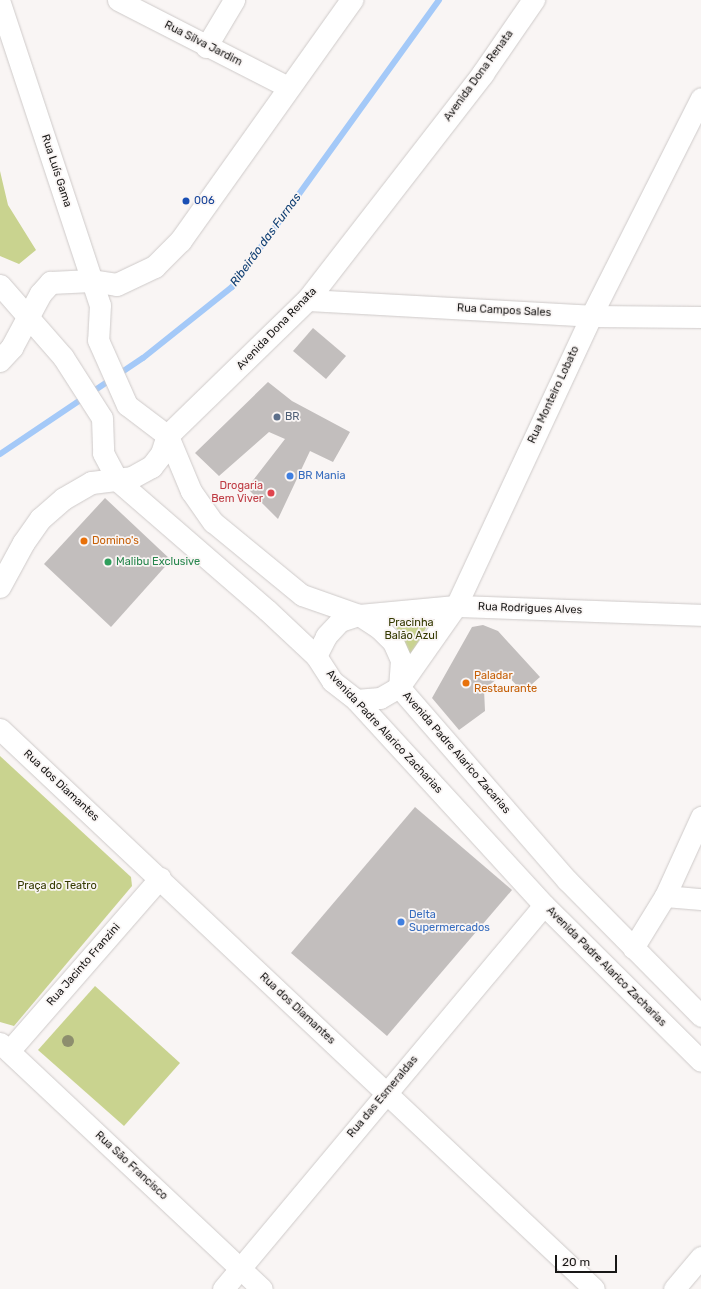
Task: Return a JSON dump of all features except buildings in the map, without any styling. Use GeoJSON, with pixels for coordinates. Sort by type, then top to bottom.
{"type":"FeatureCollection","features":[{"type":"Feature","properties":{"kind":"main road"},"geometry":{"type":"LineString","coordinates":[[0,361],[12,348],[41,294],[51,284],[92,281],[117,285],[155,267],[181,241],[288,87],[352,0]]}},
{"type":"Feature","properties":{"kind":"main road","name":"Avenida Dona Renata"},"geometry":{"type":"LineString","coordinates":[[0,587],[24,543],[41,520],[52,509],[64,499],[92,483],[118,481],[132,478],[152,467],[162,454],[168,436],[308,300],[483,74],[534,0]]}},
{"type":"Feature","properties":{"kind":"street","name":"Rua Silva Jardim"},"geometry":{"type":"LineString","coordinates":[[118,0],[206,47],[288,87]]}},
{"type":"Feature","properties":{"kind":"street"},"geometry":{"type":"LineString","coordinates":[[206,47],[234,0]]}},
{"type":"Feature","properties":{"kind":"street","name":"Rua Luís Gama"},"geometry":{"type":"LineString","coordinates":[[0,3],[100,304],[98,340],[126,405],[168,436]]}},
{"type":"Feature","properties":{"kind":"street","name":"Rua Monteiro Lobato"},"geometry":{"type":"LineString","coordinates":[[399,687],[456,606],[591,316],[701,98]]}},
{"type":"Feature","properties":{"kind":"street"},"geometry":{"type":"LineString","coordinates":[[0,285],[28,319]]}},
{"type":"Feature","properties":{"kind":"street","name":"Rua Campos Sales"},"geometry":{"type":"LineString","coordinates":[[308,300],[591,316],[701,317]]}},
{"type":"Feature","properties":{"kind":"street","name":"Avenida Padre Alarico Zacharias"},"geometry":{"type":"LineString","coordinates":[[28,319],[63,356],[102,418],[103,453],[118,481],[267,610],[316,656],[332,681],[356,700],[544,905],[701,1061]]}},
{"type":"Feature","properties":{"kind":"street","name":"Avenida Padre Alarico Zacarias"},"geometry":{"type":"LineString","coordinates":[[168,436],[191,490],[213,522],[302,596],[359,615],[379,628],[393,642],[401,660],[399,687],[568,880],[701,1016]]}},
{"type":"Feature","properties":{"kind":"street","name":"Rua Rodrigues Alves"},"geometry":{"type":"LineString","coordinates":[[359,615],[456,606],[701,615]]}},
{"type":"Feature","properties":{"kind":"street"},"geometry":{"type":"LineString","coordinates":[[316,656],[326,636],[340,621],[359,615]]}},
{"type":"Feature","properties":{"kind":"street"},"geometry":{"type":"LineString","coordinates":[[356,700],[380,698],[399,687]]}},
{"type":"Feature","properties":{"kind":"street","name":"Rua dos Diamantes"},"geometry":{"type":"LineString","coordinates":[[0,728],[594,1289]]}},
{"type":"Feature","properties":{"kind":"street"},"geometry":{"type":"LineString","coordinates":[[634,948],[665,896],[701,817]]}},
{"type":"Feature","properties":{"kind":"street","name":"Rua Jacinto Franzini"},"geometry":{"type":"LineString","coordinates":[[4,1047],[160,878]]}},
{"type":"Feature","properties":{"kind":"street"},"geometry":{"type":"LineString","coordinates":[[665,896],[701,899]]}},
{"type":"Feature","properties":{"kind":"street","name":"Rua das Esmeraldas"},"geometry":{"type":"LineString","coordinates":[[223,1289],[241,1270],[386,1092],[544,905]]}},
{"type":"Feature","properties":{"kind":"street","name":"Rua São Francisco"},"geometry":{"type":"LineString","coordinates":[[4,1047],[262,1289]]}},
{"type":"Feature","properties":{"kind":"street"},"geometry":{"type":"LineString","coordinates":[[674,1289],[701,1257]]}},
{"type":"Feature","properties":{"kind":"green space"},"geometry":{"type":"Polygon","coordinates":[[[0,171],[8,205],[36,250],[19,264],[0,256],[0,171]]]}},
{"type":"Feature","properties":{"kind":"green space","name":"Pracinha Balão Azul"},"geometry":{"type":"Polygon","coordinates":[[[432,617],[410,657],[392,619],[432,617]]]}},
{"type":"Feature","properties":{"kind":"green space","name":"Praça do Teatro"},"geometry":{"type":"Polygon","coordinates":[[[0,756],[131,877],[132,886],[14,1026],[0,1022],[0,756]]]}},
{"type":"Feature","properties":{"kind":"green space"},"geometry":{"type":"Polygon","coordinates":[[[95,986],[180,1063],[124,1126],[38,1050],[95,986]]]}},
{"type":"Feature","properties":{"kind":"waterway","name":"Ribeirão das Furnas"},"geometry":{"type":"LineString","coordinates":[[0,454],[143,358],[232,287],[439,0]]}},
{"type":"Feature","properties":{"kind":"place","name":"006"},"geometry":{"type":"Point","coordinates":[186,201]}},
{"type":"Feature","properties":{"kind":"place","name":"BR"},"geometry":{"type":"Point","coordinates":[277,417]}},
{"type":"Feature","properties":{"kind":"place","name":"BR Mania"},"geometry":{"type":"Point","coordinates":[290,476]}},
{"type":"Feature","properties":{"kind":"place","name":"Drogaria Bem Viver"},"geometry":{"type":"Point","coordinates":[271,493]}},
{"type":"Feature","properties":{"kind":"place","name":"Domino's"},"geometry":{"type":"Point","coordinates":[84,541]}},
{"type":"Feature","properties":{"kind":"place","name":"Malibu Exclusive"},"geometry":{"type":"Point","coordinates":[108,562]}},
{"type":"Feature","properties":{"kind":"place","name":"Paladar Restaurante"},"geometry":{"type":"Point","coordinates":[466,683]}},
{"type":"Feature","properties":{"kind":"place","name":"Delta Supermercados"},"geometry":{"type":"Point","coordinates":[401,922]}}]}
